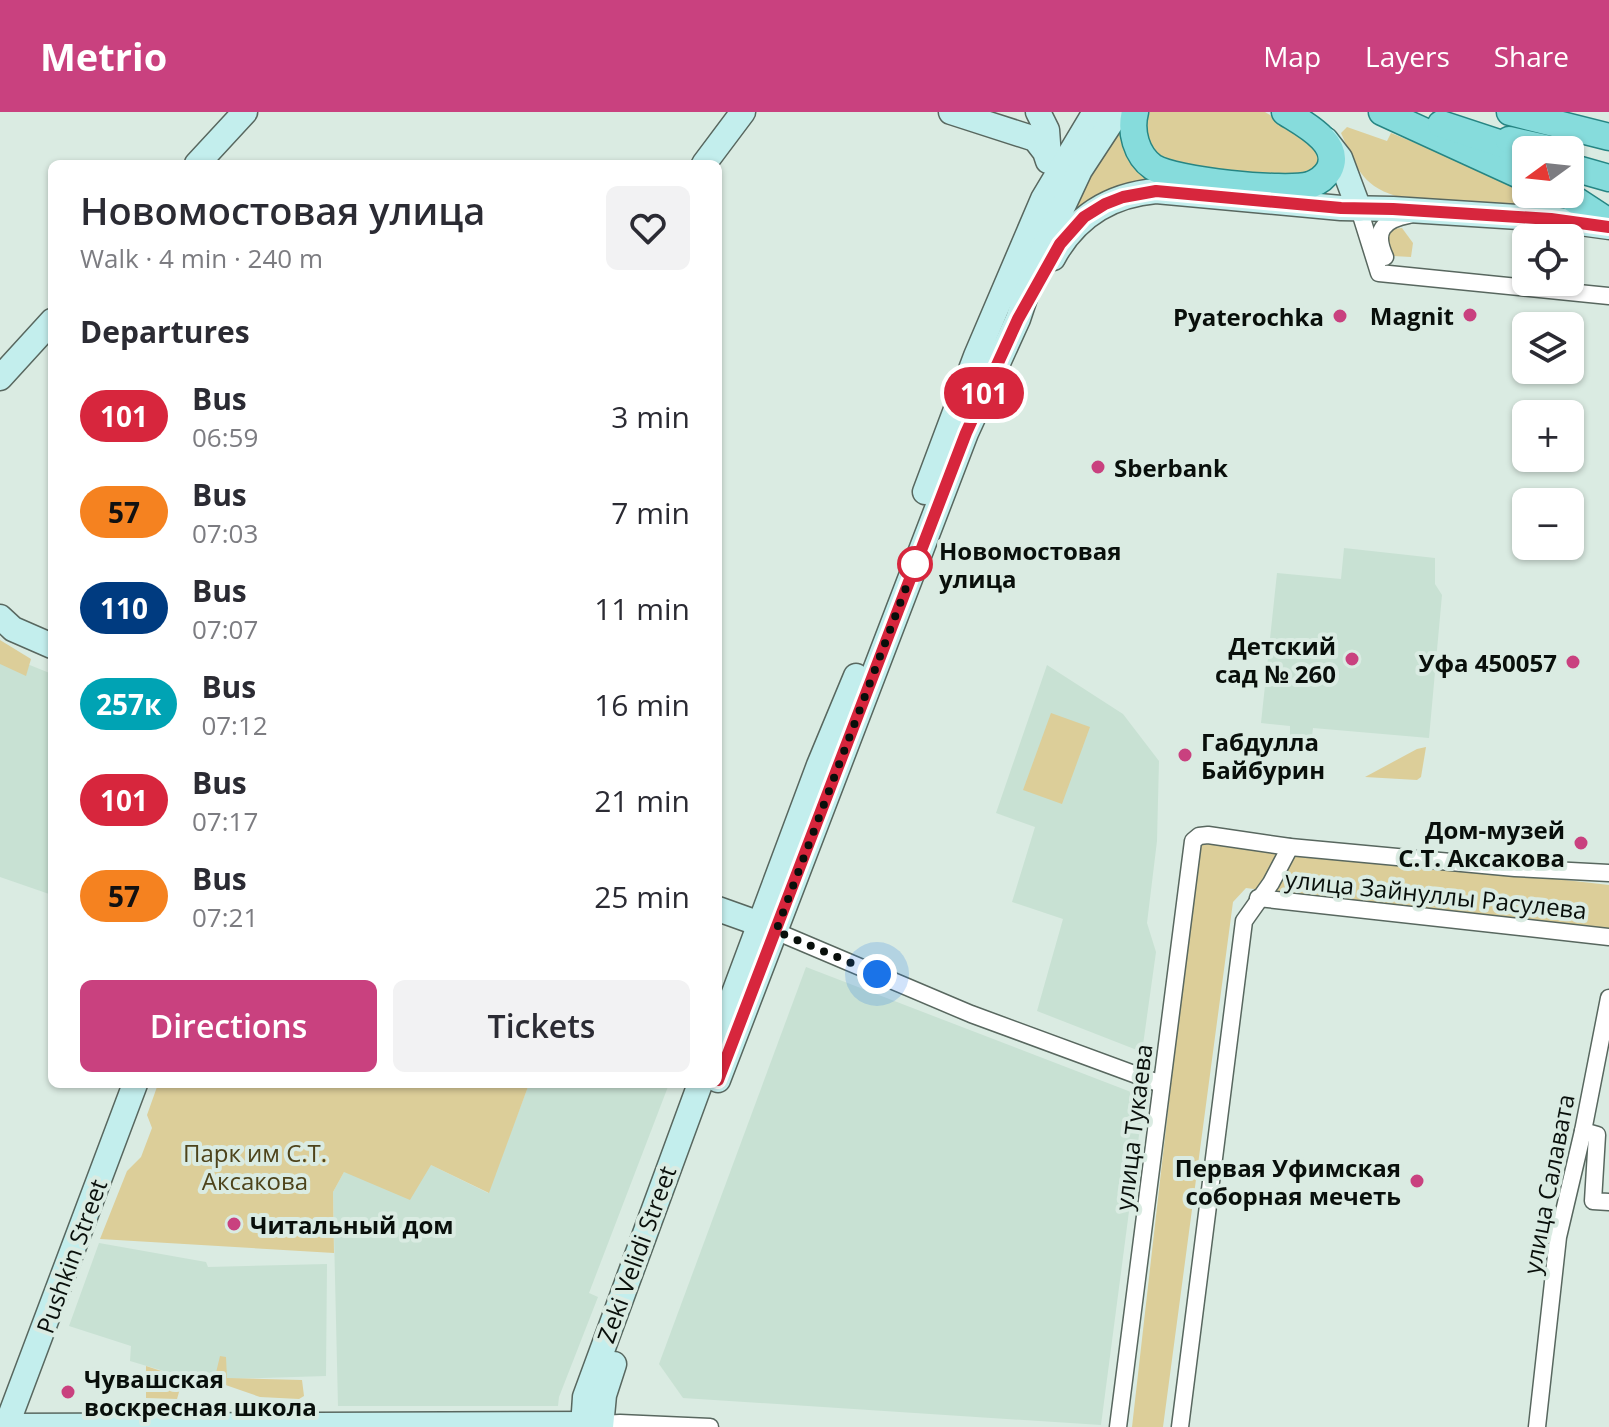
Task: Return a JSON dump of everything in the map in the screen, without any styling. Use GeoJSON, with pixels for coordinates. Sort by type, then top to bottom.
{"type":"FeatureCollection","features":[{"type":"Feature","properties":{"kind":"main road"},"geometry":{"type":"LineString","coordinates":[[201,160],[245,112]]}},
{"type":"Feature","properties":{"kind":"main road"},"geometry":{"type":"LineString","coordinates":[[707,160],[743,112]]}},
{"type":"Feature","properties":{"kind":"main road"},"geometry":{"type":"LineString","coordinates":[[951,112],[1035,139],[1048,161]]}},
{"type":"Feature","properties":{"kind":"main road"},"geometry":{"type":"LineString","coordinates":[[1038,112],[1047,130],[1048,161],[1043,199]]}},
{"type":"Feature","properties":{"kind":"main road","name":"Zeki Velidi Street"},"geometry":{"type":"LineString","coordinates":[[722,1067],[768,928],[976,356],[1043,199],[1095,112]]}},
{"type":"Feature","properties":{"kind":"main road","name":"Zeki Velidi Street"},"geometry":{"type":"LineString","coordinates":[[722,1027],[768,928],[966,433],[1018,319],[1037,262],[1080,170],[1118,112]]}},
{"type":"Feature","properties":{"kind":"main road"},"geometry":{"type":"LineString","coordinates":[[1135,112],[1132,123],[1134,136],[1144,157],[1153,166],[1189,179],[1291,187],[1309,185],[1321,179],[1331,162],[1327,144],[1320,136]]}},
{"type":"Feature","properties":{"kind":"main road"},"geometry":{"type":"LineString","coordinates":[[1285,112],[1335,149],[1359,209]]}},
{"type":"Feature","properties":{"kind":"main road"},"geometry":{"type":"LineString","coordinates":[[1382,112],[1512,172]]}},
{"type":"Feature","properties":{"kind":"main road"},"geometry":{"type":"LineString","coordinates":[[1395,112],[1512,141]]}},
{"type":"Feature","properties":{"kind":"main road"},"geometry":{"type":"LineString","coordinates":[[1510,112],[1609,137]]}},
{"type":"Feature","properties":{"kind":"main road"},"geometry":{"type":"LineString","coordinates":[[1447,126],[1512,147]]}},
{"type":"Feature","properties":{"kind":"main road"},"geometry":{"type":"LineString","coordinates":[[1584,157],[1609,161]]}},
{"type":"Feature","properties":{"kind":"main road"},"geometry":{"type":"LineString","coordinates":[[1344,170],[1370,196],[1393,209]]}},
{"type":"Feature","properties":{"kind":"main road"},"geometry":{"type":"LineString","coordinates":[[1584,171],[1609,178]]}},
{"type":"Feature","properties":{"kind":"main road"},"geometry":{"type":"LineString","coordinates":[[1018,319],[1060,244],[1072,230],[1094,210],[1139,193],[1170,192],[1359,209],[1608,221]]}},
{"type":"Feature","properties":{"kind":"main road"},"geometry":{"type":"LineString","coordinates":[[1584,206],[1608,221]]}},
{"type":"Feature","properties":{"kind":"main road"},"geometry":{"type":"LineString","coordinates":[[0,378],[48,325]]}},
{"type":"Feature","properties":{"kind":"main road"},"geometry":{"type":"LineString","coordinates":[[0,617],[13,629],[48,644]]}},
{"type":"Feature","properties":{"kind":"main road"},"geometry":{"type":"LineString","coordinates":[[722,911],[768,928]]}},
{"type":"Feature","properties":{"kind":"main road","name":"Pushkin Street"},"geometry":{"type":"LineString","coordinates":[[6,1427],[133,1088]]}},
{"type":"Feature","properties":{"kind":"main road","name":"Zeki Velidi Street"},"geometry":{"type":"LineString","coordinates":[[592,1426],[585,1397],[699,1088]]}},
{"type":"Feature","properties":{"kind":"main road","name":"Zeki Velidi Street"},"geometry":{"type":"LineString","coordinates":[[592,1426],[715,1088]]}},
{"type":"Feature","properties":{"kind":"main road"},"geometry":{"type":"LineString","coordinates":[[0,1426],[592,1426]]}},
{"type":"Feature","properties":{"kind":"street"},"geometry":{"type":"LineString","coordinates":[[1359,209],[1379,273],[1609,296]]}},
{"type":"Feature","properties":{"kind":"street"},"geometry":{"type":"LineString","coordinates":[[1397,274],[1387,263],[1381,249],[1380,234],[1384,225],[1392,218],[1445,212]]}},
{"type":"Feature","properties":{"kind":"street","name":"улица Зайнуллы Расулева"},"geometry":{"type":"LineString","coordinates":[[1199,836],[1515,868],[1609,873]]}},
{"type":"Feature","properties":{"kind":"street","name":"улица Тукаева"},"geometry":{"type":"LineString","coordinates":[[1118,1427],[1191,852],[1193,841],[1199,836]]}},
{"type":"Feature","properties":{"kind":"street"},"geometry":{"type":"LineString","coordinates":[[1180,1427],[1244,921],[1271,883],[1290,847]]}},
{"type":"Feature","properties":{"kind":"street","name":"улица Зайнуллы Расулева"},"geometry":{"type":"LineString","coordinates":[[1258,898],[1609,937]]}},
{"type":"Feature","properties":{"kind":"street"},"geometry":{"type":"LineString","coordinates":[[768,928],[971,1014],[1161,1084]]}},
{"type":"Feature","properties":{"kind":"street","name":"улица Салавата"},"geometry":{"type":"LineString","coordinates":[[1537,1427],[1558,1237],[1609,998]]}},
{"type":"Feature","properties":{"kind":"street"},"geometry":{"type":"LineString","coordinates":[[1583,1131],[1597,1135],[1593,1201],[1609,1202]]}},
{"type":"Feature","properties":{"kind":"street"},"geometry":{"type":"LineString","coordinates":[[592,1426],[620,1423],[710,1427]]}},
{"type":"Feature","properties":{"kind":"shaded area","name":"Детский сад № 260"},"geometry":{"type":"Polygon","coordinates":[[[1344,548],[1435,558],[1435,584],[1442,595],[1429,738],[1313,728],[1312,736],[1290,735],[1290,726],[1261,723],[1277,573],[1341,579],[1344,548]]]}},
{"type":"Feature","properties":{"kind":"shaded area"},"geometry":{"type":"Polygon","coordinates":[[[0,653],[48,672],[48,894],[0,877],[0,653]]]}},
{"type":"Feature","properties":{"kind":"shaded area"},"geometry":{"type":"Polygon","coordinates":[[[1047,665],[1123,714],[1159,761],[1157,841],[1147,923],[1156,952],[1142,1052],[1037,1011],[1063,919],[1012,902],[1035,827],[996,813],[1047,665]]]}},
{"type":"Feature","properties":{"kind":"shaded area"},"geometry":{"type":"Polygon","coordinates":[[[806,967],[1144,1097],[1101,1425],[683,1398],[659,1364],[806,967]]]}},
{"type":"Feature","properties":{"kind":"shaded area"},"geometry":{"type":"Polygon","coordinates":[[[527,1088],[667,1088],[589,1293],[598,1297],[558,1406],[338,1406],[333,1192],[344,1172],[431,1165],[488,1193],[527,1088]]]}},
{"type":"Feature","properties":{"kind":"shaded area"},"geometry":{"type":"Polygon","coordinates":[[[99,1243],[206,1262],[208,1267],[327,1264],[326,1376],[194,1380],[130,1361],[131,1346],[69,1326],[99,1243]]]}},
{"type":"Feature","properties":{"kind":"green space"},"geometry":{"type":"Polygon","coordinates":[[[1142,112],[1265,112],[1314,142],[1321,165],[1305,177],[1191,171],[1149,152],[1142,112]]]}},
{"type":"Feature","properties":{"kind":"green space"},"geometry":{"type":"Polygon","coordinates":[[[1121,123],[1168,183],[1078,211],[1078,199],[1121,123]]]}},
{"type":"Feature","properties":{"kind":"green space"},"geometry":{"type":"Polygon","coordinates":[[[1347,127],[1387,141],[1391,133],[1512,182],[1512,205],[1396,196],[1384,191],[1360,172],[1341,133],[1347,127]]]}},
{"type":"Feature","properties":{"kind":"green space"},"geometry":{"type":"Polygon","coordinates":[[[1402,228],[1413,243],[1411,257],[1393,256],[1387,251],[1388,229],[1402,228]]]}},
{"type":"Feature","properties":{"kind":"green space"},"geometry":{"type":"Polygon","coordinates":[[[0,640],[31,659],[26,676],[0,664],[0,640]]]}},
{"type":"Feature","properties":{"kind":"green space"},"geometry":{"type":"Polygon","coordinates":[[[1051,713],[1090,727],[1062,804],[1023,790],[1051,713]]]}},
{"type":"Feature","properties":{"kind":"green space"},"geometry":{"type":"Polygon","coordinates":[[[1426,747],[1421,777],[1417,780],[1365,777],[1417,749],[1426,747]]]}},
{"type":"Feature","properties":{"kind":"green space"},"geometry":{"type":"Polygon","coordinates":[[[1199,838],[1609,885],[1609,929],[1600,931],[1246,888],[1233,902],[1163,1427],[1132,1427],[1199,838]]]}},
{"type":"Feature","properties":{"kind":"green space","name":"Парк им С.Т. Аксакова"},"geometry":{"type":"Polygon","coordinates":[[[157,1088],[528,1088],[489,1193],[431,1165],[410,1200],[344,1172],[333,1192],[334,1253],[100,1239],[127,1171],[141,1157],[152,1128],[147,1115],[157,1088]]]}},
{"type":"Feature","properties":{"kind":"green space"},"geometry":{"type":"Polygon","coordinates":[[[220,1356],[226,1357],[227,1378],[302,1380],[304,1396],[299,1399],[260,1397],[214,1381],[220,1356]]]}},
{"type":"Feature","properties":{"kind":"green space"},"geometry":{"type":"Polygon","coordinates":[[[146,1366],[183,1378],[177,1399],[146,1398],[146,1366]]]}},
{"type":"Feature","properties":{"kind":"bus line","name":"101"},"geometry":{"type":"LineString","coordinates":[[722,1070],[966,433],[1018,319],[1060,244],[1084,217],[1123,197],[1156,191],[1341,208],[1551,219],[1609,227]]}},
{"type":"Feature","properties":{"kind":"place","name":"Magnit"},"geometry":{"type":"Point","coordinates":[1470,315]}},
{"type":"Feature","properties":{"kind":"place","name":"Pyaterochka"},"geometry":{"type":"Point","coordinates":[1340,316]}},
{"type":"Feature","properties":{"kind":"place","name":"Sberbank"},"geometry":{"type":"Point","coordinates":[1098,467]}},
{"type":"Feature","properties":{"kind":"place","name":"Новомостовая улица"},"geometry":{"type":"Point","coordinates":[915,564]}},
{"type":"Feature","properties":{"kind":"place","name":"Детский сад № 260"},"geometry":{"type":"Point","coordinates":[1352,659]}},
{"type":"Feature","properties":{"kind":"place","name":"Уфа 450057"},"geometry":{"type":"Point","coordinates":[1573,662]}},
{"type":"Feature","properties":{"kind":"place","name":"Габдулла Байбурин"},"geometry":{"type":"Point","coordinates":[1185,755]}},
{"type":"Feature","properties":{"kind":"place","name":"Дом-музей С.Т. Аксакова"},"geometry":{"type":"Point","coordinates":[1581,843]}},
{"type":"Feature","properties":{"kind":"place","name":"Первая Уфимская соборная мечеть"},"geometry":{"type":"Point","coordinates":[1417,1181]}},
{"type":"Feature","properties":{"kind":"place","name":"Читальный дом"},"geometry":{"type":"Point","coordinates":[234,1224]}},
{"type":"Feature","properties":{"kind":"place","name":"Чувашская воскресная школа"},"geometry":{"type":"Point","coordinates":[68,1392]}},
{"type":"Feature","properties":{"kind":"route"},"geometry":{"type":"LineString","coordinates":[[877,974],[776,931],[915,564]]}}]}
